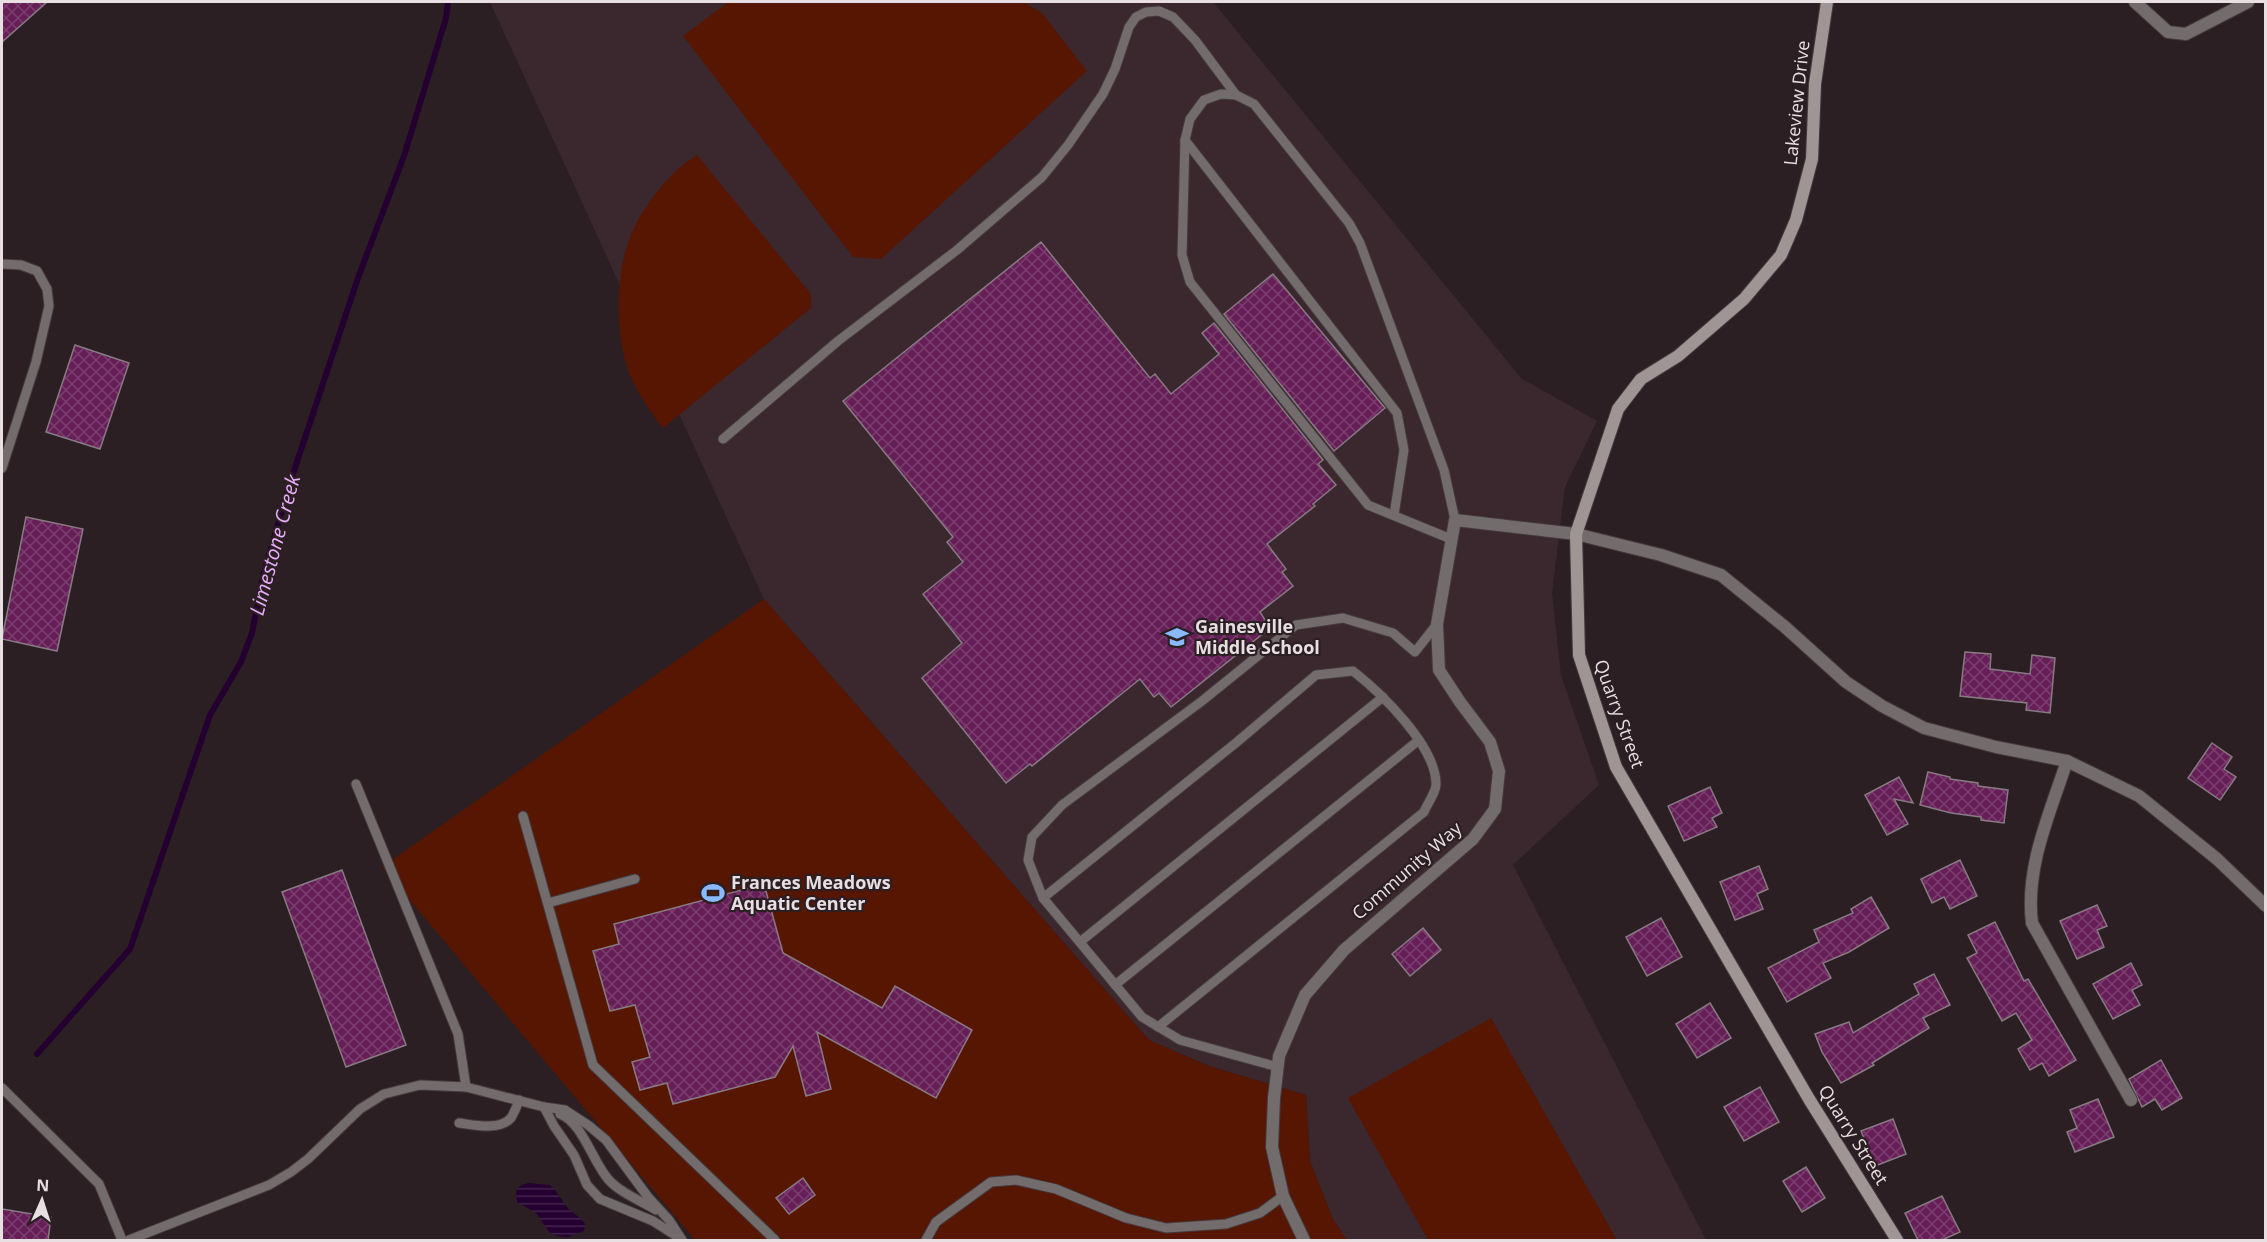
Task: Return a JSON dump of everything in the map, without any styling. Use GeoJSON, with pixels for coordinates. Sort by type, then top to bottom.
{"type":"FeatureCollection","features":[{"type":"Feature","properties":{"kind":"street","name":"Lakeview Drive"},"geometry":{"type":"LineString","coordinates":[[1744,299],[1781,255],[1796,220],[1812,159],[1815,84],[1827,2]]}},
{"type":"Feature","properties":{"kind":"street"},"geometry":{"type":"LineString","coordinates":[[2135,2],[2168,32],[2186,34],[2248,2]]}},
{"type":"Feature","properties":{"kind":"street","name":"Quarry Street"},"geometry":{"type":"LineString","coordinates":[[1744,299],[1678,356],[1641,379],[1618,409],[1576,534],[1579,655],[1616,767],[1809,1099],[1897,1240]]}},
{"type":"Feature","properties":{"kind":"street"},"geometry":{"type":"LineString","coordinates":[[1455,520],[1576,534],[1661,555],[1721,575],[1785,627],[1846,682],[1882,706],[1924,728],[1996,747],[2067,761],[2139,796],[2217,859],[2265,906]]}},
{"type":"Feature","properties":{"kind":"street","name":"Community Way"},"geometry":{"type":"LineString","coordinates":[[1304,1240],[1283,1196],[1272,1147],[1274,1098],[1280,1056],[1305,995],[1344,950],[1473,839],[1495,808],[1499,771],[1490,742],[1439,670],[1437,624],[1455,520]]}},
{"type":"Feature","properties":{"kind":"street"},"geometry":{"type":"LineString","coordinates":[[2067,761],[2031,875],[2032,922],[2131,1100]]}},
{"type":"Feature","properties":{"kind":"lane"},"geometry":{"type":"LineString","coordinates":[[723,439],[838,341],[949,256],[1042,177],[1068,145],[1103,94],[1115,69],[1129,27],[1136,17],[1146,12],[1159,11],[1173,17],[1195,40],[1236,95]]}},
{"type":"Feature","properties":{"kind":"lane"},"geometry":{"type":"LineString","coordinates":[[1451,539],[1368,505],[1190,282],[1182,255],[1185,140],[1190,119],[1204,100],[1221,94],[1236,95],[1254,104],[1349,223],[1360,243],[1444,470],[1455,520]]}},
{"type":"Feature","properties":{"kind":"lane"},"geometry":{"type":"LineString","coordinates":[[1185,140],[1397,413],[1404,450],[1394,515]]}},
{"type":"Feature","properties":{"kind":"lane"},"geometry":{"type":"LineString","coordinates":[[2,264],[21,265],[37,271],[47,289],[49,306],[36,362],[2,468]]}},
{"type":"Feature","properties":{"kind":"lane"},"geometry":{"type":"LineString","coordinates":[[1278,1067],[1180,1040],[1142,1017],[1043,897],[1028,860],[1032,837],[1062,805],[1202,702],[1296,625],[1343,618],[1393,633],[1415,652],[1437,624]]}},
{"type":"Feature","properties":{"kind":"lane"},"geometry":{"type":"LineString","coordinates":[[1043,897],[1238,742],[1316,675],[1353,671],[1383,697],[1428,750],[1437,784],[1424,812],[1158,1027]]}},
{"type":"Feature","properties":{"kind":"lane"},"geometry":{"type":"LineString","coordinates":[[1080,942],[1383,697]]}},
{"type":"Feature","properties":{"kind":"lane"},"geometry":{"type":"LineString","coordinates":[[1115,985],[1419,740]]}},
{"type":"Feature","properties":{"kind":"lane"},"geometry":{"type":"LineString","coordinates":[[356,784],[458,1034],[466,1087]]}},
{"type":"Feature","properties":{"kind":"lane"},"geometry":{"type":"LineString","coordinates":[[523,816],[593,1065],[775,1240]]}},
{"type":"Feature","properties":{"kind":"lane"},"geometry":{"type":"LineString","coordinates":[[548,903],[635,879]]}},
{"type":"Feature","properties":{"kind":"lane"},"geometry":{"type":"LineString","coordinates":[[129,1240],[269,1185],[308,1159],[360,1109],[384,1094],[420,1085],[466,1087],[544,1107],[566,1116],[578,1131],[608,1180],[665,1215]]}},
{"type":"Feature","properties":{"kind":"lane"},"geometry":{"type":"LineString","coordinates":[[2,1088],[99,1184],[122,1240]]}},
{"type":"Feature","properties":{"kind":"lane"},"geometry":{"type":"LineString","coordinates":[[459,1123],[484,1126],[503,1123],[511,1118],[519,1100]]}},
{"type":"Feature","properties":{"kind":"lane"},"geometry":{"type":"LineString","coordinates":[[544,1107],[565,1110],[606,1140],[681,1239]]}},
{"type":"Feature","properties":{"kind":"lane"},"geometry":{"type":"LineString","coordinates":[[544,1107],[574,1155],[587,1185],[600,1199],[653,1221],[681,1239]]}},
{"type":"Feature","properties":{"kind":"lane"},"geometry":{"type":"LineString","coordinates":[[926,1240],[936,1222],[991,1182],[1016,1180],[1056,1189],[1126,1218],[1166,1228],[1226,1224],[1260,1213],[1283,1196]]}},
{"type":"Feature","properties":{"kind":"shaded area","name":"Gainesville Middle School"},"geometry":{"type":"Polygon","coordinates":[[[490,2],[1213,2],[1522,379],[1597,421],[1565,487],[1552,593],[1561,675],[1599,785],[1513,865],[1706,1240],[1347,1240],[1333,1219],[1310,1161],[1306,1095],[1209,1066],[1149,1040],[764,599],[490,2]]]}},
{"type":"Feature","properties":{"kind":"shaded area"},"geometry":{"type":"Polygon","coordinates":[[[728,2],[1023,2],[1042,13],[1087,71],[881,259],[853,257],[683,36],[728,2]]]}},
{"type":"Feature","properties":{"kind":"shaded area"},"geometry":{"type":"Polygon","coordinates":[[[697,155],[811,294],[811,308],[663,428],[638,391],[625,362],[619,323],[620,281],[628,242],[641,216],[670,177],[697,155]]]}},
{"type":"Feature","properties":{"kind":"shaded area","name":"Frances Meadows Aquatic Center"},"geometry":{"type":"Polygon","coordinates":[[[764,599],[1149,1040],[1209,1066],[1306,1095],[1310,1161],[1333,1219],[1347,1240],[695,1240],[382,867],[764,599]]]}},
{"type":"Feature","properties":{"kind":"shaded area"},"geometry":{"type":"Polygon","coordinates":[[[1491,1018],[1617,1240],[1428,1240],[1348,1098],[1491,1018]]]}},
{"type":"Feature","properties":{"kind":"shaded area"},"geometry":{"type":"Polygon","coordinates":[[[528,1183],[550,1185],[567,1207],[585,1224],[584,1231],[568,1237],[556,1236],[549,1232],[536,1213],[517,1202],[516,1191],[520,1186],[528,1183]]]}},
{"type":"Feature","properties":{"kind":"building"},"geometry":{"type":"Polygon","coordinates":[[[2,2],[47,2],[2,42],[2,2]]]}},
{"type":"Feature","properties":{"kind":"building","name":"Gainesville Middle School"},"geometry":{"type":"Polygon","coordinates":[[[1041,242],[1150,378],[1155,374],[1171,394],[1219,354],[1202,333],[1214,323],[1323,460],[1318,464],[1336,485],[1313,504],[1315,506],[1267,544],[1286,569],[1282,572],[1293,586],[1260,612],[1270,628],[1171,707],[1159,693],[1154,697],[1140,679],[1032,766],[1030,764],[1006,783],[922,678],[962,643],[923,594],[963,562],[947,542],[953,537],[843,401],[1041,242]]]}},
{"type":"Feature","properties":{"kind":"building"},"geometry":{"type":"Polygon","coordinates":[[[1273,274],[1385,408],[1334,451],[1224,314],[1273,274]]]}},
{"type":"Feature","properties":{"kind":"building"},"geometry":{"type":"Polygon","coordinates":[[[75,345],[129,363],[100,449],[46,432],[75,345]]]}},
{"type":"Feature","properties":{"kind":"building"},"geometry":{"type":"Polygon","coordinates":[[[26,517],[83,529],[57,651],[2,639],[26,517]]]}},
{"type":"Feature","properties":{"kind":"building"},"geometry":{"type":"Polygon","coordinates":[[[1965,652],[1991,654],[1990,669],[2030,674],[2032,655],[2055,658],[2050,713],[2026,710],[2027,703],[1960,696],[1965,652]]]}},
{"type":"Feature","properties":{"kind":"building"},"geometry":{"type":"Polygon","coordinates":[[[2212,743],[2232,757],[2224,769],[2236,777],[2220,800],[2188,778],[2212,743]]]}},
{"type":"Feature","properties":{"kind":"building"},"geometry":{"type":"Polygon","coordinates":[[[1928,772],[1950,777],[1950,779],[1978,783],[1978,786],[2008,790],[2004,823],[1981,820],[1981,817],[1951,813],[1920,805],[1928,772]]]}},
{"type":"Feature","properties":{"kind":"building"},"geometry":{"type":"Polygon","coordinates":[[[1899,777],[1913,803],[1894,799],[1908,824],[1887,835],[1865,795],[1899,777]]]}},
{"type":"Feature","properties":{"kind":"building"},"geometry":{"type":"Polygon","coordinates":[[[1710,787],[1722,813],[1712,818],[1717,827],[1684,841],[1668,806],[1710,787]]]}},
{"type":"Feature","properties":{"kind":"building"},"geometry":{"type":"Polygon","coordinates":[[[1960,860],[1977,896],[1950,909],[1944,897],[1932,903],[1921,879],[1960,860]]]}},
{"type":"Feature","properties":{"kind":"building"},"geometry":{"type":"Polygon","coordinates":[[[1759,866],[1768,889],[1757,894],[1763,909],[1735,920],[1720,882],[1759,866]]]}},
{"type":"Feature","properties":{"kind":"building"},"geometry":{"type":"Polygon","coordinates":[[[342,870],[406,1045],[346,1067],[282,892],[342,870]]]}},
{"type":"Feature","properties":{"kind":"building","name":"Frances Meadows Aquatic Center"},"geometry":{"type":"Polygon","coordinates":[[[764,884],[783,953],[882,1008],[895,986],[972,1030],[936,1098],[817,1032],[831,1089],[806,1096],[793,1046],[775,1077],[673,1104],[667,1083],[640,1090],[632,1062],[650,1057],[635,1005],[610,1011],[593,951],[619,944],[614,924],[764,884]]]}},
{"type":"Feature","properties":{"kind":"building"},"geometry":{"type":"Polygon","coordinates":[[[1871,897],[1889,928],[1849,952],[1823,963],[1831,978],[1787,1002],[1768,968],[1819,942],[1814,930],[1853,913],[1851,909],[1871,897]]]}},
{"type":"Feature","properties":{"kind":"building"},"geometry":{"type":"Polygon","coordinates":[[[2097,905],[2107,926],[2097,930],[2104,947],[2077,959],[2060,921],[2097,905]]]}},
{"type":"Feature","properties":{"kind":"building"},"geometry":{"type":"Polygon","coordinates":[[[1661,918],[1682,957],[1647,976],[1626,937],[1661,918]]]}},
{"type":"Feature","properties":{"kind":"building"},"geometry":{"type":"Polygon","coordinates":[[[1995,922],[2024,981],[2028,979],[2076,1060],[2049,1076],[2042,1063],[2030,1070],[2018,1049],[2032,1040],[2016,1013],[2002,1021],[1967,958],[1977,953],[1968,935],[1995,922]]]}},
{"type":"Feature","properties":{"kind":"building"},"geometry":{"type":"Polygon","coordinates":[[[1423,928],[1441,950],[1410,976],[1392,954],[1423,928]]]}},
{"type":"Feature","properties":{"kind":"building"},"geometry":{"type":"Polygon","coordinates":[[[2131,963],[2142,985],[2132,990],[2140,1005],[2113,1019],[2093,984],[2131,963]]]}},
{"type":"Feature","properties":{"kind":"building"},"geometry":{"type":"Polygon","coordinates":[[[1934,974],[1950,1005],[1923,1018],[1929,1028],[1872,1063],[1874,1065],[1841,1083],[1822,1052],[1815,1034],[1849,1022],[1853,1033],[1919,994],[1914,984],[1934,974]]]}},
{"type":"Feature","properties":{"kind":"building"},"geometry":{"type":"Polygon","coordinates":[[[1710,1003],[1731,1038],[1697,1058],[1676,1024],[1710,1003]]]}},
{"type":"Feature","properties":{"kind":"building"},"geometry":{"type":"Polygon","coordinates":[[[2161,1060],[2182,1098],[2162,1110],[2155,1099],[2142,1107],[2129,1079],[2161,1060]]]}},
{"type":"Feature","properties":{"kind":"building"},"geometry":{"type":"Polygon","coordinates":[[[1760,1087],[1779,1122],[1744,1141],[1724,1107],[1760,1087]]]}},
{"type":"Feature","properties":{"kind":"building"},"geometry":{"type":"Polygon","coordinates":[[[2098,1099],[2114,1137],[2075,1152],[2067,1132],[2077,1128],[2070,1110],[2098,1099]]]}},
{"type":"Feature","properties":{"kind":"building"},"geometry":{"type":"Polygon","coordinates":[[[1893,1119],[1906,1154],[1875,1166],[1861,1131],[1893,1119]]]}},
{"type":"Feature","properties":{"kind":"building"},"geometry":{"type":"Polygon","coordinates":[[[1806,1167],[1825,1198],[1802,1212],[1783,1181],[1806,1167]]]}},
{"type":"Feature","properties":{"kind":"building"},"geometry":{"type":"Polygon","coordinates":[[[803,1178],[815,1195],[789,1214],[776,1198],[803,1178]]]}},
{"type":"Feature","properties":{"kind":"building"},"geometry":{"type":"Polygon","coordinates":[[[1942,1196],[1960,1232],[1942,1240],[1918,1240],[1905,1213],[1942,1196]]]}},
{"type":"Feature","properties":{"kind":"building"},"geometry":{"type":"Polygon","coordinates":[[[2,1209],[51,1217],[48,1240],[2,1240],[2,1209]]]}},
{"type":"Feature","properties":{"kind":"waterway","name":"Limestone Creek"},"geometry":{"type":"LineString","coordinates":[[37,1054],[130,949],[210,715],[241,662],[252,633],[264,572],[290,483],[358,278],[404,156],[446,18],[448,2]]}},
{"type":"Feature","properties":{"kind":"place","name":"Gainesville Middle School"},"geometry":{"type":"Point","coordinates":[1177,637]}},
{"type":"Feature","properties":{"kind":"place","name":"Frances Meadows Aquatic Center"},"geometry":{"type":"Point","coordinates":[713,893]}}]}
